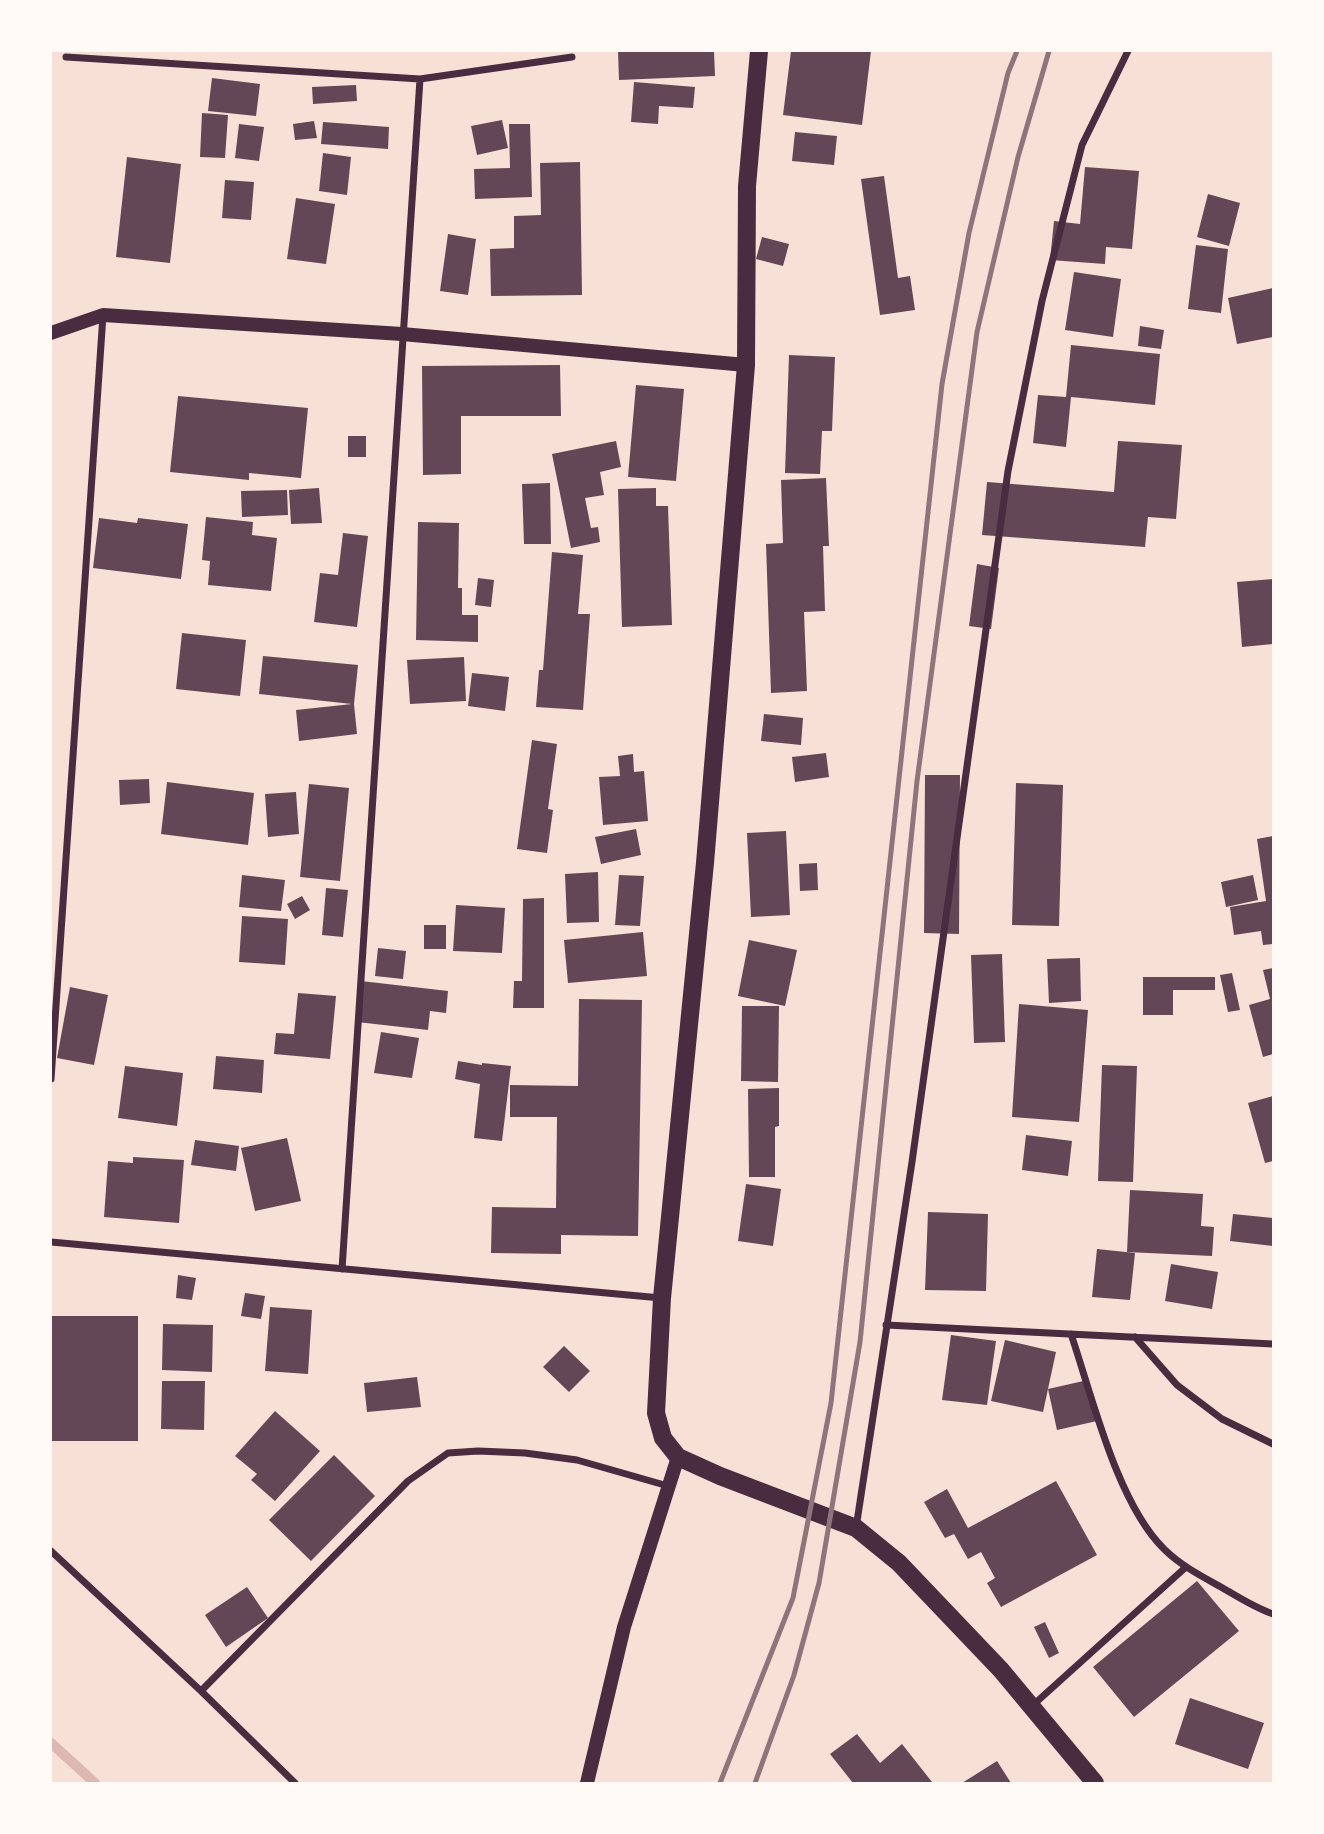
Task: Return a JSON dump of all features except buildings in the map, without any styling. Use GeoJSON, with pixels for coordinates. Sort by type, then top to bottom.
{"type":"FeatureCollection","features":[{"type":"Feature","properties":{"kind":"main road"},"geometry":{"type":"LineString","coordinates":[[759,51],[747,186],[746,365],[705,863],[662,1298],[656,1413],[663,1438],[678,1457],[856,1528],[899,1563],[1001,1670],[1095,1783]]}},
{"type":"Feature","properties":{"kind":"main road"},"geometry":{"type":"LineString","coordinates":[[51,333],[103,315],[402,334],[746,365]]}},
{"type":"Feature","properties":{"kind":"main road"},"geometry":{"type":"LineString","coordinates":[[587,1783],[624,1627],[678,1457]]}},
{"type":"Feature","properties":{"kind":"street"},"geometry":{"type":"LineString","coordinates":[[856,1528],[912,1161],[1008,471],[1042,301],[1082,145],[1128,51]]}},
{"type":"Feature","properties":{"kind":"street"},"geometry":{"type":"LineString","coordinates":[[66,57],[420,79],[572,57]]}},
{"type":"Feature","properties":{"kind":"street"},"geometry":{"type":"LineString","coordinates":[[342,1269],[420,79]]}},
{"type":"Feature","properties":{"kind":"street"},"geometry":{"type":"LineString","coordinates":[[51,1079],[103,315]]}},
{"type":"Feature","properties":{"kind":"street"},"geometry":{"type":"LineString","coordinates":[[51,1242],[662,1298]]}},
{"type":"Feature","properties":{"kind":"street"},"geometry":{"type":"LineString","coordinates":[[886,1325],[1273,1345]]}},
{"type":"Feature","properties":{"kind":"street"},"geometry":{"type":"LineString","coordinates":[[1071,1334],[1117,1471],[1136,1514],[1163,1548],[1186,1567],[1258,1609],[1273,1614]]}},
{"type":"Feature","properties":{"kind":"street"},"geometry":{"type":"LineString","coordinates":[[1135,1337],[1177,1385],[1222,1419],[1273,1444]]}},
{"type":"Feature","properties":{"kind":"street"},"geometry":{"type":"LineString","coordinates":[[201,1691],[408,1480],[448,1453],[525,1452],[577,1460],[668,1486]]}},
{"type":"Feature","properties":{"kind":"street"},"geometry":{"type":"LineString","coordinates":[[51,1551],[295,1783]]}},
{"type":"Feature","properties":{"kind":"street"},"geometry":{"type":"LineString","coordinates":[[1032,1706],[1186,1567]]}},
{"type":"Feature","properties":{"kind":"waterway"},"geometry":{"type":"LineString","coordinates":[[51,1743],[95,1783]]}},
{"type":"Feature","properties":{"kind":"railway"},"geometry":{"type":"LineString","coordinates":[[720,1783],[793,1598],[831,1403],[942,384],[969,233],[1008,73],[1017,51]]}},
{"type":"Feature","properties":{"kind":"railway"},"geometry":{"type":"LineString","coordinates":[[755,1783],[794,1675],[819,1583],[860,1342],[917,781],[977,332],[1018,157],[1049,51]]}}]}
